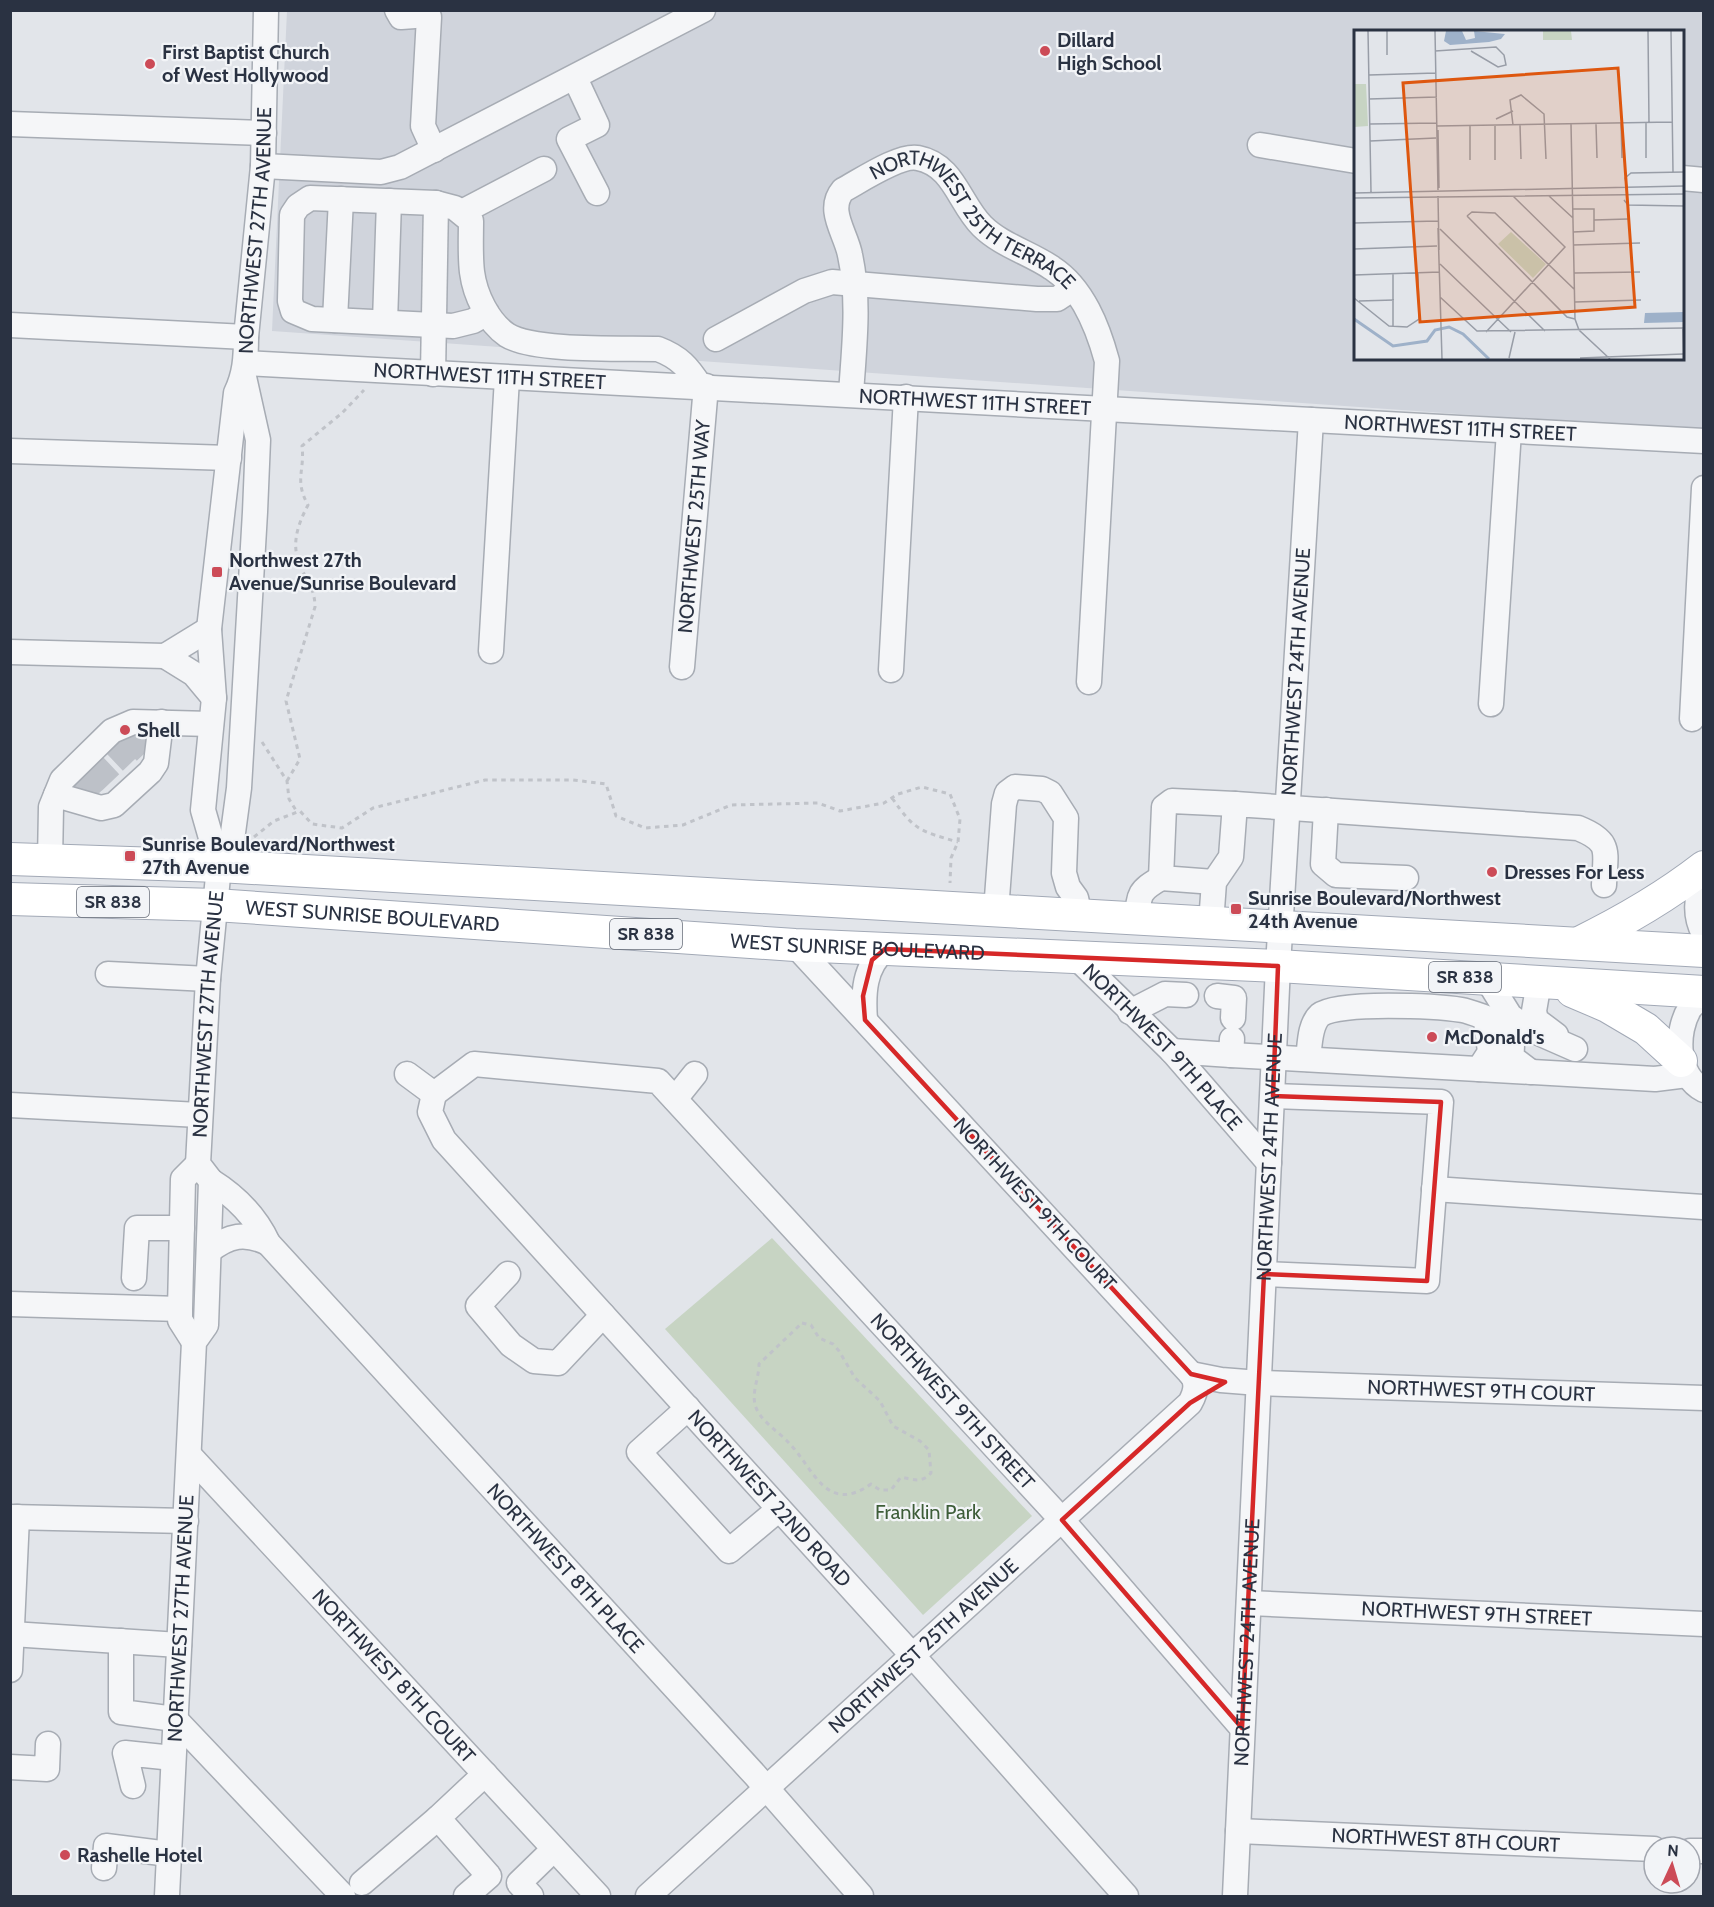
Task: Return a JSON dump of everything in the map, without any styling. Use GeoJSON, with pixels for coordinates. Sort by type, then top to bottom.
{"type":"FeatureCollection","features":[{"type":"Feature","properties":{"kind":"main road","name":"WEST SUNRISE BOULEVARD"},"geometry":{"type":"LineString","coordinates":[[10,860],[219,867],[1704,951]]}},
{"type":"Feature","properties":{"kind":"main road"},"geometry":{"type":"LineString","coordinates":[[1578,944],[1633,917],[1666,896],[1704,867]]}},
{"type":"Feature","properties":{"kind":"main road","name":"WEST SUNRISE BOULEVARD"},"geometry":{"type":"LineString","coordinates":[[10,899],[215,905],[795,945],[1278,966],[1704,993]]}},
{"type":"Feature","properties":{"kind":"main road"},"geometry":{"type":"LineString","coordinates":[[1545,982],[1624,1015],[1646,1029],[1690,1075]]}},
{"type":"Feature","properties":{"kind":"street","name":"NORTHWEST 27TH AVENUE"},"geometry":{"type":"LineString","coordinates":[[167,1896],[194,1342],[206,1324],[209,1251],[200,1115],[208,979],[219,867],[232,840],[238,788],[256,488],[258,440],[245,370],[246,337],[263,166],[266,10]]}},
{"type":"Feature","properties":{"kind":"street"},"geometry":{"type":"LineString","coordinates":[[397,10],[401,17],[408,19],[423,14],[423,126],[434,150]]}},
{"type":"Feature","properties":{"kind":"street"},"geometry":{"type":"LineString","coordinates":[[263,166],[381,172],[400,167],[703,10]]}},
{"type":"Feature","properties":{"kind":"street"},"geometry":{"type":"LineString","coordinates":[[575,78],[597,125],[569,139],[597,193]]}},
{"type":"Feature","properties":{"kind":"street"},"geometry":{"type":"LineString","coordinates":[[10,124],[264,133]]}},
{"type":"Feature","properties":{"kind":"street"},"geometry":{"type":"LineString","coordinates":[[1260,145],[1354,161]]}},
{"type":"Feature","properties":{"kind":"street","name":"NORTHWEST 25TH TERRACE"},"geometry":{"type":"LineString","coordinates":[[851,394],[857,285],[847,241],[837,218],[838,196],[843,190],[907,158],[916,157],[928,161],[948,175],[976,220],[988,232],[1053,268],[1098,327],[1107,361],[1089,682]]}},
{"type":"Feature","properties":{"kind":"street"},"geometry":{"type":"LineString","coordinates":[[462,212],[544,169]]}},
{"type":"Feature","properties":{"kind":"street"},"geometry":{"type":"LineString","coordinates":[[1684,178],[1704,180]]}},
{"type":"Feature","properties":{"kind":"street"},"geometry":{"type":"LineString","coordinates":[[487,313],[473,321],[453,326],[312,319],[293,311],[290,301],[292,214],[309,198],[436,203],[462,212],[471,221],[472,274],[487,313],[493,323],[508,336],[532,344],[658,349],[675,355],[703,386]]}},
{"type":"Feature","properties":{"kind":"street"},"geometry":{"type":"LineString","coordinates":[[334,320],[341,199]]}},
{"type":"Feature","properties":{"kind":"street"},"geometry":{"type":"LineString","coordinates":[[385,322],[389,201]]}},
{"type":"Feature","properties":{"kind":"street"},"geometry":{"type":"LineString","coordinates":[[433,374],[436,203]]}},
{"type":"Feature","properties":{"kind":"street"},"geometry":{"type":"LineString","coordinates":[[716,339],[804,291],[832,282],[1057,299],[1072,290]]}},
{"type":"Feature","properties":{"kind":"street"},"geometry":{"type":"LineString","coordinates":[[10,326],[246,337]]}},
{"type":"Feature","properties":{"kind":"street","name":"NORTHWEST 27TH AVENUE"},"geometry":{"type":"LineString","coordinates":[[219,867],[203,810],[214,698],[209,629],[236,393],[245,370]]}},
{"type":"Feature","properties":{"kind":"street","name":"NORTHWEST 11TH STREET"},"geometry":{"type":"LineString","coordinates":[[245,370],[433,374],[703,386],[1704,441]]}},
{"type":"Feature","properties":{"kind":"street"},"geometry":{"type":"LineString","coordinates":[[491,651],[507,378]]}},
{"type":"Feature","properties":{"kind":"street","name":"NORTHWEST 25TH WAY"},"geometry":{"type":"LineString","coordinates":[[682,667],[703,386]]}},
{"type":"Feature","properties":{"kind":"street"},"geometry":{"type":"LineString","coordinates":[[891,670],[906,397]]}},
{"type":"Feature","properties":{"kind":"street","name":"NORTHWEST 24TH AVENUE"},"geometry":{"type":"LineString","coordinates":[[1235,1896],[1249,1603],[1250,1382],[1264,1274],[1280,928],[1311,420]]}},
{"type":"Feature","properties":{"kind":"street"},"geometry":{"type":"LineString","coordinates":[[1491,704],[1509,431]]}},
{"type":"Feature","properties":{"kind":"street"},"geometry":{"type":"LineString","coordinates":[[10,451],[229,458]]}},
{"type":"Feature","properties":{"kind":"street"},"geometry":{"type":"LineString","coordinates":[[1692,719],[1704,488]]}},
{"type":"Feature","properties":{"kind":"street"},"geometry":{"type":"LineString","coordinates":[[165,656],[209,629]]}},
{"type":"Feature","properties":{"kind":"street"},"geometry":{"type":"LineString","coordinates":[[10,652],[165,656],[194,674],[214,698]]}},
{"type":"Feature","properties":{"kind":"street"},"geometry":{"type":"LineString","coordinates":[[50,861],[51,807],[62,780],[83,768],[133,722],[211,724]]}},
{"type":"Feature","properties":{"kind":"street"},"geometry":{"type":"LineString","coordinates":[[56,795],[102,808],[146,765],[160,722]]}},
{"type":"Feature","properties":{"kind":"street"},"geometry":{"type":"LineString","coordinates":[[996,911],[1004,804],[1007,793],[1015,787],[1042,789],[1050,793],[1066,818],[1064,873],[1068,887],[1076,898],[1080,916]]}},
{"type":"Feature","properties":{"kind":"street"},"geometry":{"type":"LineString","coordinates":[[1161,878],[1164,807],[1172,801],[1578,828],[1596,835],[1605,846],[1604,885]]}},
{"type":"Feature","properties":{"kind":"street"},"geometry":{"type":"LineString","coordinates":[[1211,923],[1214,882],[1231,857],[1235,804]]}},
{"type":"Feature","properties":{"kind":"street"},"geometry":{"type":"LineString","coordinates":[[1326,810],[1323,864],[1336,875],[1406,878]]}},
{"type":"Feature","properties":{"kind":"street"},"geometry":{"type":"LineString","coordinates":[[1137,919],[1138,896],[1142,889],[1161,878],[1214,882]]}},
{"type":"Feature","properties":{"kind":"street"},"geometry":{"type":"LineString","coordinates":[[1704,878],[1697,895],[1696,907],[1697,919],[1704,934]]}},
{"type":"Feature","properties":{"kind":"street","name":"NORTHWEST 9TH COURT"},"geometry":{"type":"LineString","coordinates":[[795,945],[865,1020],[1192,1390],[1216,1389],[1250,1382],[1704,1398]]}},
{"type":"Feature","properties":{"kind":"street"},"geometry":{"type":"LineString","coordinates":[[865,1020],[863,996],[872,960],[885,949]]}},
{"type":"Feature","properties":{"kind":"street","name":"NORTHWEST 9TH PLACE"},"geometry":{"type":"LineString","coordinates":[[1078,959],[1130,1012],[1172,1050],[1269,1162]]}},
{"type":"Feature","properties":{"kind":"street"},"geometry":{"type":"LineString","coordinates":[[108,974],[208,979]]}},
{"type":"Feature","properties":{"kind":"street"},"geometry":{"type":"LineString","coordinates":[[1487,979],[1510,1016],[1525,1027],[1575,1049]]}},
{"type":"Feature","properties":{"kind":"street"},"geometry":{"type":"LineString","coordinates":[[1545,982],[1534,1011],[1536,1020],[1575,1049]]}},
{"type":"Feature","properties":{"kind":"street"},"geometry":{"type":"LineString","coordinates":[[1172,1050],[1232,1037],[1274,1058],[1496,1065],[1531,1072],[1655,1079],[1690,1075],[1683,1026],[1690,1008],[1704,993]]}},
{"type":"Feature","properties":{"kind":"street"},"geometry":{"type":"LineString","coordinates":[[1130,1012],[1165,994],[1186,995]]}},
{"type":"Feature","properties":{"kind":"street"},"geometry":{"type":"LineString","coordinates":[[1217,996],[1234,998],[1232,1037]]}},
{"type":"Feature","properties":{"kind":"street"},"geometry":{"type":"LineString","coordinates":[[1308,1059],[1312,1029],[1320,1016],[1335,1009],[1384,1006],[1461,1010],[1474,1012],[1486,1020],[1501,1024],[1509,1032],[1513,1042],[1496,1065]]}},
{"type":"Feature","properties":{"kind":"street"},"geometry":{"type":"LineString","coordinates":[[1486,1020],[1490,1052],[1496,1065]]}},
{"type":"Feature","properties":{"kind":"street"},"geometry":{"type":"LineString","coordinates":[[1575,1049],[1575,1074]]}},
{"type":"Feature","properties":{"kind":"street","name":"NORTHWEST 9TH STREET"},"geometry":{"type":"LineString","coordinates":[[434,1094],[474,1065],[658,1081],[1062,1521],[1242,1728]]}},
{"type":"Feature","properties":{"kind":"street"},"geometry":{"type":"LineString","coordinates":[[407,1074],[434,1094]]}},
{"type":"Feature","properties":{"kind":"street"},"geometry":{"type":"LineString","coordinates":[[675,1099],[695,1074]]}},
{"type":"Feature","properties":{"kind":"street","name":"NORTHWEST 22ND ROAD"},"geometry":{"type":"LineString","coordinates":[[434,1094],[430,1112],[444,1140],[913,1656],[1126,1896]]}},
{"type":"Feature","properties":{"kind":"street"},"geometry":{"type":"LineString","coordinates":[[1264,1274],[1427,1281],[1441,1102],[1273,1096]]}},
{"type":"Feature","properties":{"kind":"street"},"geometry":{"type":"LineString","coordinates":[[10,1105],[200,1115]]}},
{"type":"Feature","properties":{"kind":"street","name":"NORTHWEST 27TH AVENUE"},"geometry":{"type":"LineString","coordinates":[[194,1342],[180,1320],[183,1179],[204,1172]]}},
{"type":"Feature","properties":{"kind":"street","name":"NORTHWEST 8TH PLACE"},"geometry":{"type":"LineString","coordinates":[[204,1172],[229,1192],[253,1218],[260,1226],[268,1243],[768,1789],[861,1896]]}},
{"type":"Feature","properties":{"kind":"street"},"geometry":{"type":"LineString","coordinates":[[1434,1189],[1703,1207]]}},
{"type":"Feature","properties":{"kind":"street"},"geometry":{"type":"LineString","coordinates":[[135,1278],[137,1228],[182,1228]]}},
{"type":"Feature","properties":{"kind":"street"},"geometry":{"type":"LineString","coordinates":[[209,1251],[235,1236],[245,1235],[268,1243]]}},
{"type":"Feature","properties":{"kind":"street"},"geometry":{"type":"LineString","coordinates":[[508,1274],[478,1305],[511,1345],[534,1362],[558,1363],[603,1315]]}},
{"type":"Feature","properties":{"kind":"street"},"geometry":{"type":"LineString","coordinates":[[10,1304],[180,1309]]}},
{"type":"Feature","properties":{"kind":"street","name":"NORTHWEST 25TH AVENUE"},"geometry":{"type":"LineString","coordinates":[[648,1896],[1062,1521],[1192,1390]]}},
{"type":"Feature","properties":{"kind":"street"},"geometry":{"type":"LineString","coordinates":[[688,1408],[639,1452],[729,1551],[779,1509]]}},
{"type":"Feature","properties":{"kind":"street","name":"NORTHWEST 8TH COURT"},"geometry":{"type":"LineString","coordinates":[[190,1456],[598,1896]]}},
{"type":"Feature","properties":{"kind":"street"},"geometry":{"type":"LineString","coordinates":[[10,1670],[14,1517],[186,1521]]}},
{"type":"Feature","properties":{"kind":"street","name":"NORTHWEST 9TH STREET"},"geometry":{"type":"LineString","coordinates":[[1249,1603],[1704,1624]]}},
{"type":"Feature","properties":{"kind":"street"},"geometry":{"type":"LineString","coordinates":[[12,1634],[179,1645]]}},
{"type":"Feature","properties":{"kind":"street"},"geometry":{"type":"LineString","coordinates":[[121,1641],[121,1712],[175,1719],[353,1890],[438,1818],[485,1774]]}},
{"type":"Feature","properties":{"kind":"street"},"geometry":{"type":"LineString","coordinates":[[10,1767],[47,1769],[48,1744]]}},
{"type":"Feature","properties":{"kind":"street"},"geometry":{"type":"LineString","coordinates":[[133,1786],[125,1753],[173,1758]]}},
{"type":"Feature","properties":{"kind":"street"},"geometry":{"type":"LineString","coordinates":[[438,1818],[489,1876],[466,1896]]}},
{"type":"Feature","properties":{"kind":"street","name":"NORTHWEST 8TH COURT"},"geometry":{"type":"LineString","coordinates":[[1238,1830],[1642,1848]]}},
{"type":"Feature","properties":{"kind":"street"},"geometry":{"type":"LineString","coordinates":[[104,1868],[106,1846],[169,1854]]}},
{"type":"Feature","properties":{"kind":"street"},"geometry":{"type":"LineString","coordinates":[[531,1896],[519,1883],[554,1849]]}},
{"type":"Feature","properties":{"kind":"path"},"geometry":{"type":"LineString","coordinates":[[287,781],[300,759],[286,700],[315,607],[315,595],[300,566],[294,542],[297,527],[308,505],[299,489],[303,458],[302,446],[342,413],[366,387]]}},
{"type":"Feature","properties":{"kind":"path"},"geometry":{"type":"LineString","coordinates":[[259,738],[287,781],[289,799],[297,812]]}},
{"type":"Feature","properties":{"kind":"path"},"geometry":{"type":"LineString","coordinates":[[250,840],[274,821],[300,811],[312,824],[342,828],[373,808],[485,780],[573,780],[606,784],[616,816],[645,828],[683,825],[731,805],[818,803],[840,811],[884,803],[922,787],[950,794],[960,819],[958,842],[951,858],[949,888]]}},
{"type":"Feature","properties":{"kind":"path"},"geometry":{"type":"LineString","coordinates":[[892,798],[910,824],[930,834],[958,842]]}},
{"type":"Feature","properties":{"kind":"path"},"geometry":{"type":"LineString","coordinates":[[802,1323],[811,1325],[819,1338],[833,1344],[855,1378],[879,1401],[893,1426],[920,1441],[929,1450],[932,1473],[925,1480],[916,1481],[901,1477],[891,1491],[880,1490],[871,1484],[854,1493],[826,1489],[816,1482],[791,1444],[762,1418],[755,1405],[754,1386],[759,1374],[759,1364],[802,1323]]}},
{"type":"Feature","properties":{"kind":"highlighted area"},"geometry":{"type":"Polygon","coordinates":[[[885,949],[1278,966],[1273,1096],[1441,1102],[1427,1281],[1264,1274],[1242,1728],[1062,1520],[1190,1403],[1225,1382],[1191,1374],[865,1020],[863,996],[872,960],[885,949]]]}},
{"type":"Feature","properties":{"kind":"shaded area"},"geometry":{"type":"Polygon","coordinates":[[[287,11],[1703,11],[1703,431],[272,331],[287,11]]]}},
{"type":"Feature","properties":{"kind":"green space","name":"Franklin Park"},"geometry":{"type":"Polygon","coordinates":[[[772,1238],[1032,1516],[923,1615],[665,1329],[772,1238]]]}},
{"type":"Feature","properties":{"kind":"tunnel"},"geometry":{"type":"LineString","coordinates":[[129,735],[147,754]]}},
{"type":"Feature","properties":{"kind":"tunnel"},"geometry":{"type":"LineString","coordinates":[[115,745],[135,766]]}},
{"type":"Feature","properties":{"kind":"tunnel"},"geometry":{"type":"LineString","coordinates":[[94,765],[113,785]]}},
{"type":"Feature","properties":{"kind":"tunnel"},"geometry":{"type":"LineString","coordinates":[[80,778],[99,798]]}},
{"type":"Feature","properties":{"kind":"place","name":"Dillard High School"},"geometry":{"type":"Point","coordinates":[1045,51]}},
{"type":"Feature","properties":{"kind":"place","name":"First Baptist Church of West Hollywood"},"geometry":{"type":"Point","coordinates":[150,64]}},
{"type":"Feature","properties":{"kind":"place","name":"Northwest 27th Avenue/Sunrise Boulevard"},"geometry":{"type":"Point","coordinates":[217,572]}},
{"type":"Feature","properties":{"kind":"place","name":"Shell"},"geometry":{"type":"Point","coordinates":[125,730]}},
{"type":"Feature","properties":{"kind":"place","name":"Sunrise Boulevard/Northwest 27th Avenue"},"geometry":{"type":"Point","coordinates":[130,856]}},
{"type":"Feature","properties":{"kind":"place","name":"Dresses For Less"},"geometry":{"type":"Point","coordinates":[1492,872]}},
{"type":"Feature","properties":{"kind":"place","name":"Sunrise Boulevard/Northwest 24th Avenue"},"geometry":{"type":"Point","coordinates":[1236,909]}},
{"type":"Feature","properties":{"kind":"place","name":"McDonald's"},"geometry":{"type":"Point","coordinates":[1432,1037]}},
{"type":"Feature","properties":{"kind":"place","name":"Rashelle Hotel"},"geometry":{"type":"Point","coordinates":[65,1855]}}]}
